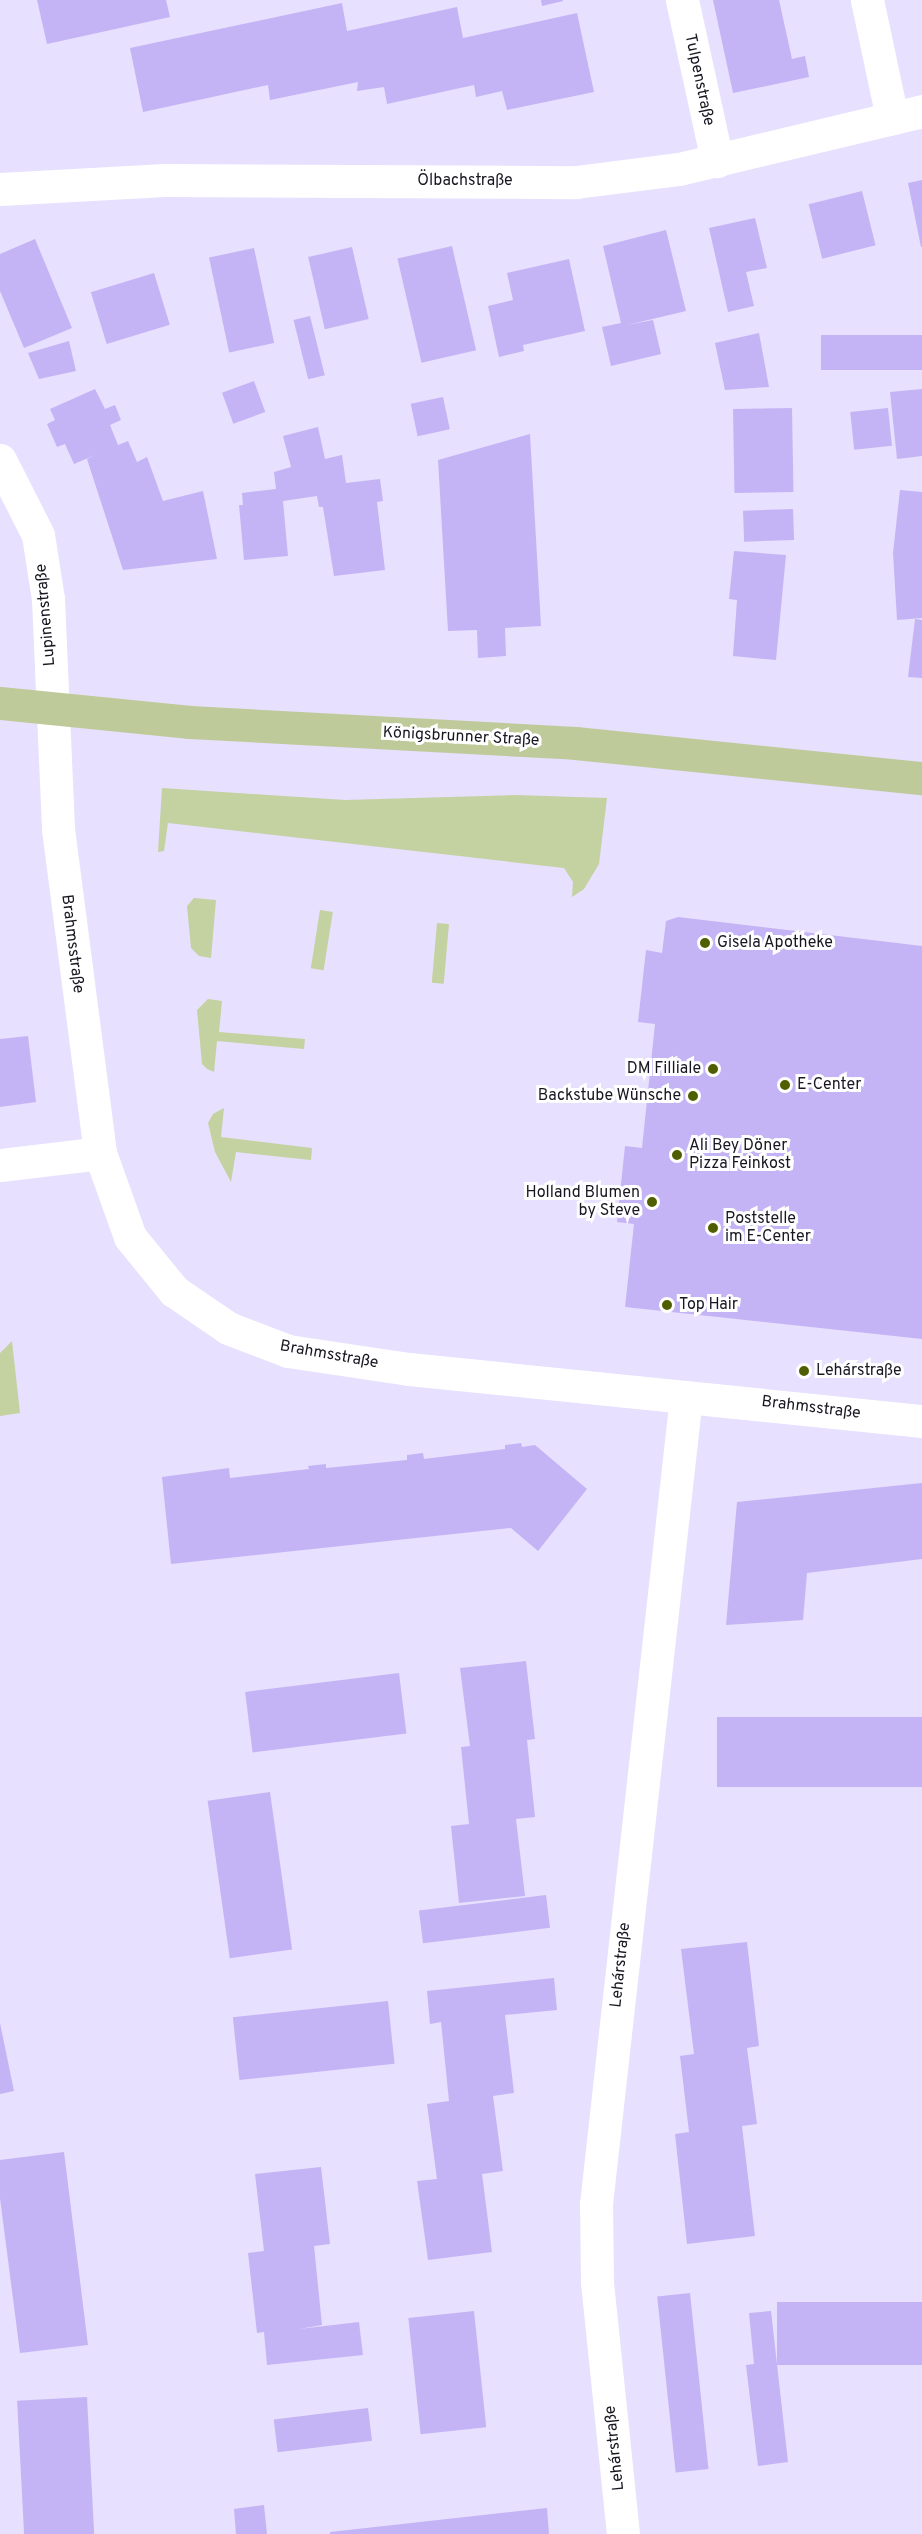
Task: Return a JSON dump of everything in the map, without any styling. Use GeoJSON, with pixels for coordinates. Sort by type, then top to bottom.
{"type":"FeatureCollection","features":[{"type":"Feature","properties":{"kind":"main road","name":"Königsbrunner Straße"},"geometry":{"type":"LineString","coordinates":[[0,703],[207,723],[575,743],[922,778]]}},
{"type":"Feature","properties":{"kind":"street","name":"Tulpenstraße"},"geometry":{"type":"LineString","coordinates":[[681,0],[717,161]]}},
{"type":"Feature","properties":{"kind":"street"},"geometry":{"type":"LineString","coordinates":[[867,0],[907,115]]}},
{"type":"Feature","properties":{"kind":"street","name":"Ölbachstraße"},"geometry":{"type":"LineString","coordinates":[[0,189],[165,180],[576,182],[717,161],[907,115]]}},
{"type":"Feature","properties":{"kind":"street","name":"Lupinenstraße"},"geometry":{"type":"LineString","coordinates":[[0,460],[38,535],[48,599],[52,708]]}},
{"type":"Feature","properties":{"kind":"street","name":"Brahmsstraße"},"geometry":{"type":"LineString","coordinates":[[52,708],[60,850],[100,1153],[130,1237],[174,1291],[228,1328],[288,1351],[410,1369],[922,1421]]}},
{"type":"Feature","properties":{"kind":"street"},"geometry":{"type":"LineString","coordinates":[[0,1165],[100,1153]]}},
{"type":"Feature","properties":{"kind":"street","name":"Lehárstraße"},"geometry":{"type":"LineString","coordinates":[[623,2534],[597,2281],[596,2204],[686,1396]]}},
{"type":"Feature","properties":{"kind":"green space"},"geometry":{"type":"Polygon","coordinates":[[[162,788],[345,800],[515,795],[607,798],[599,864],[584,889],[572,897],[573,882],[564,868],[168,823],[164,851],[158,852],[162,788]]]}},
{"type":"Feature","properties":{"kind":"green space"},"geometry":{"type":"Polygon","coordinates":[[[194,898],[216,900],[211,958],[199,956],[191,948],[187,906],[194,898]]]}},
{"type":"Feature","properties":{"kind":"green space"},"geometry":{"type":"Polygon","coordinates":[[[320,910],[333,912],[324,970],[311,968],[320,910]]]}},
{"type":"Feature","properties":{"kind":"green space"},"geometry":{"type":"Polygon","coordinates":[[[437,923],[449,924],[444,984],[432,983],[437,923]]]}},
{"type":"Feature","properties":{"kind":"green space"},"geometry":{"type":"Polygon","coordinates":[[[208,999],[222,1001],[219,1032],[305,1039],[304,1049],[217,1041],[214,1072],[207,1069],[202,1064],[197,1010],[208,999]]]}},
{"type":"Feature","properties":{"kind":"green space"},"geometry":{"type":"Polygon","coordinates":[[[224,1108],[221,1137],[312,1148],[311,1160],[236,1152],[231,1182],[215,1152],[208,1123],[213,1114],[224,1108]]]}},
{"type":"Feature","properties":{"kind":"green space"},"geometry":{"type":"Polygon","coordinates":[[[12,1341],[20,1413],[0,1416],[0,1353],[12,1341]]]}},
{"type":"Feature","properties":{"kind":"building"},"geometry":{"type":"Polygon","coordinates":[[[37,0],[166,0],[170,17],[47,44],[37,0]]]}},
{"type":"Feature","properties":{"kind":"building"},"geometry":{"type":"Polygon","coordinates":[[[541,0],[563,0],[563,1],[542,6],[541,0]]]}},
{"type":"Feature","properties":{"kind":"building"},"geometry":{"type":"Polygon","coordinates":[[[713,0],[779,0],[792,59],[805,56],[809,77],[733,93],[713,0]]]}},
{"type":"Feature","properties":{"kind":"building"},"geometry":{"type":"Polygon","coordinates":[[[342,3],[347,31],[457,7],[463,38],[577,13],[594,92],[507,110],[502,91],[476,97],[474,85],[387,104],[384,87],[357,91],[358,82],[270,100],[268,85],[143,112],[130,48],[342,3]]]}},
{"type":"Feature","properties":{"kind":"building"},"geometry":{"type":"Polygon","coordinates":[[[922,180],[922,247],[921,247],[908,183],[922,180]]]}},
{"type":"Feature","properties":{"kind":"building"},"geometry":{"type":"Polygon","coordinates":[[[862,191],[876,245],[822,259],[809,204],[862,191]]]}},
{"type":"Feature","properties":{"kind":"building"},"geometry":{"type":"Polygon","coordinates":[[[755,218],[767,268],[746,272],[754,306],[728,312],[709,228],[755,218]]]}},
{"type":"Feature","properties":{"kind":"building"},"geometry":{"type":"Polygon","coordinates":[[[666,230],[686,311],[627,325],[653,320],[661,354],[611,366],[602,327],[621,323],[603,246],[666,230]]]}},
{"type":"Feature","properties":{"kind":"building"},"geometry":{"type":"Polygon","coordinates":[[[35,239],[72,328],[24,348],[0,291],[0,254],[35,239]]]}},
{"type":"Feature","properties":{"kind":"building"},"geometry":{"type":"Polygon","coordinates":[[[452,246],[476,350],[422,363],[397,259],[452,246]]]}},
{"type":"Feature","properties":{"kind":"building"},"geometry":{"type":"Polygon","coordinates":[[[352,247],[369,319],[325,329],[308,257],[352,247]]]}},
{"type":"Feature","properties":{"kind":"building"},"geometry":{"type":"Polygon","coordinates":[[[254,248],[274,343],[229,352],[209,258],[254,248]]]}},
{"type":"Feature","properties":{"kind":"building"},"geometry":{"type":"Polygon","coordinates":[[[569,259],[585,331],[523,345],[524,351],[499,357],[488,306],[513,300],[507,273],[569,259]]]}},
{"type":"Feature","properties":{"kind":"building"},"geometry":{"type":"Polygon","coordinates":[[[154,273],[170,325],[107,344],[91,292],[154,273]]]}},
{"type":"Feature","properties":{"kind":"building"},"geometry":{"type":"Polygon","coordinates":[[[310,316],[325,375],[308,379],[294,320],[310,316]]]}},
{"type":"Feature","properties":{"kind":"building"},"geometry":{"type":"Polygon","coordinates":[[[759,333],[769,387],[725,390],[715,343],[759,333]]]}},
{"type":"Feature","properties":{"kind":"building"},"geometry":{"type":"Polygon","coordinates":[[[821,335],[922,335],[922,370],[821,370],[821,335]]]}},
{"type":"Feature","properties":{"kind":"building"},"geometry":{"type":"Polygon","coordinates":[[[69,341],[76,371],[39,379],[28,353],[69,341]]]}},
{"type":"Feature","properties":{"kind":"building"},"geometry":{"type":"Polygon","coordinates":[[[254,381],[265,412],[233,424],[222,393],[254,381]]]}},
{"type":"Feature","properties":{"kind":"building"},"geometry":{"type":"Polygon","coordinates":[[[95,389],[105,409],[115,405],[121,420],[110,425],[118,445],[128,441],[137,462],[147,457],[163,501],[203,491],[217,559],[123,570],[87,459],[95,455],[74,464],[65,444],[57,447],[47,424],[55,420],[50,409],[95,389]]]}},
{"type":"Feature","properties":{"kind":"building"},"geometry":{"type":"Polygon","coordinates":[[[922,389],[922,456],[897,459],[890,392],[922,389]]]}},
{"type":"Feature","properties":{"kind":"building"},"geometry":{"type":"Polygon","coordinates":[[[443,397],[450,429],[418,436],[411,404],[443,397]]]}},
{"type":"Feature","properties":{"kind":"building"},"geometry":{"type":"Polygon","coordinates":[[[792,408],[793,492],[734,493],[733,409],[792,408]]]}},
{"type":"Feature","properties":{"kind":"building"},"geometry":{"type":"Polygon","coordinates":[[[888,408],[892,446],[854,450],[850,412],[888,408]]]}},
{"type":"Feature","properties":{"kind":"building"},"geometry":{"type":"Polygon","coordinates":[[[318,427],[325,459],[342,455],[346,483],[380,479],[383,501],[377,502],[385,570],[334,576],[323,507],[319,507],[317,496],[283,501],[288,556],[244,560],[239,505],[243,505],[242,493],[276,489],[274,472],[291,467],[283,436],[318,427]]]}},
{"type":"Feature","properties":{"kind":"building"},"geometry":{"type":"Polygon","coordinates":[[[530,434],[541,626],[505,628],[506,656],[478,658],[477,630],[448,631],[438,460],[530,434]]]}},
{"type":"Feature","properties":{"kind":"building"},"geometry":{"type":"Polygon","coordinates":[[[900,490],[922,492],[922,618],[897,620],[893,553],[900,490]]]}},
{"type":"Feature","properties":{"kind":"building"},"geometry":{"type":"Polygon","coordinates":[[[793,509],[794,540],[744,542],[743,511],[793,509]]]}},
{"type":"Feature","properties":{"kind":"building"},"geometry":{"type":"Polygon","coordinates":[[[734,551],[786,555],[776,660],[733,656],[737,600],[729,599],[734,551]]]}},
{"type":"Feature","properties":{"kind":"building"},"geometry":{"type":"Polygon","coordinates":[[[915,619],[922,620],[922,678],[908,677],[915,619]]]}},
{"type":"Feature","properties":{"kind":"building","name":"E-Center"},"geometry":{"type":"Polygon","coordinates":[[[678,917],[922,946],[922,1339],[625,1307],[634,1224],[617,1222],[625,1146],[642,1148],[655,1024],[638,1022],[646,950],[662,953],[666,921],[678,917]]]}},
{"type":"Feature","properties":{"kind":"building"},"geometry":{"type":"Polygon","coordinates":[[[28,1036],[36,1102],[0,1107],[0,1039],[28,1036]]]}},
{"type":"Feature","properties":{"kind":"building"},"geometry":{"type":"Polygon","coordinates":[[[521,1443],[522,1447],[535,1445],[587,1489],[538,1551],[511,1528],[171,1564],[162,1477],[229,1468],[230,1478],[309,1469],[308,1466],[326,1464],[326,1468],[407,1460],[407,1455],[423,1453],[424,1459],[505,1449],[505,1445],[521,1443]]]}},
{"type":"Feature","properties":{"kind":"building"},"geometry":{"type":"Polygon","coordinates":[[[922,1483],[922,1559],[807,1573],[803,1620],[726,1625],[737,1502],[922,1483]]]}},
{"type":"Feature","properties":{"kind":"building"},"geometry":{"type":"Polygon","coordinates":[[[526,1661],[535,1739],[527,1740],[535,1817],[516,1819],[525,1896],[459,1903],[451,1826],[469,1824],[461,1747],[470,1746],[460,1668],[526,1661]]]}},
{"type":"Feature","properties":{"kind":"building"},"geometry":{"type":"Polygon","coordinates":[[[399,1673],[406,1734],[253,1752],[245,1692],[399,1673]]]}},
{"type":"Feature","properties":{"kind":"building"},"geometry":{"type":"Polygon","coordinates":[[[717,1717],[922,1717],[922,1787],[717,1787],[717,1717]]]}},
{"type":"Feature","properties":{"kind":"building"},"geometry":{"type":"Polygon","coordinates":[[[270,1792],[292,1949],[230,1958],[208,1801],[270,1792]]]}},
{"type":"Feature","properties":{"kind":"building"},"geometry":{"type":"Polygon","coordinates":[[[546,1895],[550,1928],[423,1943],[419,1911],[546,1895]]]}},
{"type":"Feature","properties":{"kind":"building"},"geometry":{"type":"Polygon","coordinates":[[[747,1942],[759,2046],[747,2048],[757,2124],[742,2126],[755,2236],[687,2244],[675,2134],[689,2132],[680,2056],[694,2054],[681,1949],[747,1942]]]}},
{"type":"Feature","properties":{"kind":"building"},"geometry":{"type":"Polygon","coordinates":[[[554,1978],[557,2010],[505,2015],[514,2093],[493,2096],[503,2171],[482,2174],[492,2252],[428,2260],[417,2181],[437,2179],[427,2104],[449,2101],[441,2022],[430,2024],[427,1991],[554,1978]]]}},
{"type":"Feature","properties":{"kind":"building"},"geometry":{"type":"Polygon","coordinates":[[[388,2001],[395,2064],[239,2080],[233,2017],[388,2001]]]}},
{"type":"Feature","properties":{"kind":"building"},"geometry":{"type":"Polygon","coordinates":[[[0,2023],[14,2091],[0,2094],[0,2023]]]}},
{"type":"Feature","properties":{"kind":"building"},"geometry":{"type":"Polygon","coordinates":[[[64,2152],[88,2345],[20,2353],[0,2198],[0,2160],[64,2152]]]}},
{"type":"Feature","properties":{"kind":"building"},"geometry":{"type":"Polygon","coordinates":[[[321,2167],[330,2244],[314,2246],[322,2325],[299,2329],[359,2322],[363,2355],[267,2365],[264,2332],[257,2333],[248,2253],[264,2251],[255,2174],[321,2167]]]}},
{"type":"Feature","properties":{"kind":"building"},"geometry":{"type":"Polygon","coordinates":[[[690,2293],[709,2469],[676,2472],[657,2296],[690,2293]]]}},
{"type":"Feature","properties":{"kind":"building"},"geometry":{"type":"Polygon","coordinates":[[[777,2302],[922,2302],[922,2365],[777,2365],[777,2302]]]}},
{"type":"Feature","properties":{"kind":"building"},"geometry":{"type":"Polygon","coordinates":[[[474,2311],[486,2427],[421,2434],[408,2318],[474,2311]]]}},
{"type":"Feature","properties":{"kind":"building"},"geometry":{"type":"Polygon","coordinates":[[[771,2311],[788,2462],[758,2466],[746,2365],[754,2364],[749,2313],[771,2311]]]}},
{"type":"Feature","properties":{"kind":"building"},"geometry":{"type":"Polygon","coordinates":[[[87,2397],[94,2534],[24,2534],[17,2401],[87,2397]]]}},
{"type":"Feature","properties":{"kind":"building"},"geometry":{"type":"Polygon","coordinates":[[[368,2408],[372,2441],[278,2452],[274,2420],[368,2408]]]}},
{"type":"Feature","properties":{"kind":"building"},"geometry":{"type":"Polygon","coordinates":[[[264,2505],[267,2534],[236,2534],[234,2509],[264,2505]]]}},
{"type":"Feature","properties":{"kind":"building"},"geometry":{"type":"Polygon","coordinates":[[[547,2508],[549,2534],[330,2534],[330,2532],[547,2508]]]}},
{"type":"Feature","properties":{"kind":"place","name":"Gisela Apotheke"},"geometry":{"type":"Point","coordinates":[705,943]}},
{"type":"Feature","properties":{"kind":"place","name":"DM Filliale"},"geometry":{"type":"Point","coordinates":[713,1069]}},
{"type":"Feature","properties":{"kind":"place","name":"E-Center"},"geometry":{"type":"Point","coordinates":[785,1085]}},
{"type":"Feature","properties":{"kind":"place","name":"Backstube Wünsche"},"geometry":{"type":"Point","coordinates":[693,1096]}},
{"type":"Feature","properties":{"kind":"place","name":"Ali Bey Döner Pizza Feinkost"},"geometry":{"type":"Point","coordinates":[677,1155]}},
{"type":"Feature","properties":{"kind":"place","name":"Holland Blumen by Steve"},"geometry":{"type":"Point","coordinates":[652,1202]}},
{"type":"Feature","properties":{"kind":"place","name":"Poststelle im E-Center"},"geometry":{"type":"Point","coordinates":[713,1228]}},
{"type":"Feature","properties":{"kind":"place","name":"Top Hair"},"geometry":{"type":"Point","coordinates":[667,1305]}},
{"type":"Feature","properties":{"kind":"place","name":"Lehárstraße"},"geometry":{"type":"Point","coordinates":[804,1371]}}]}
